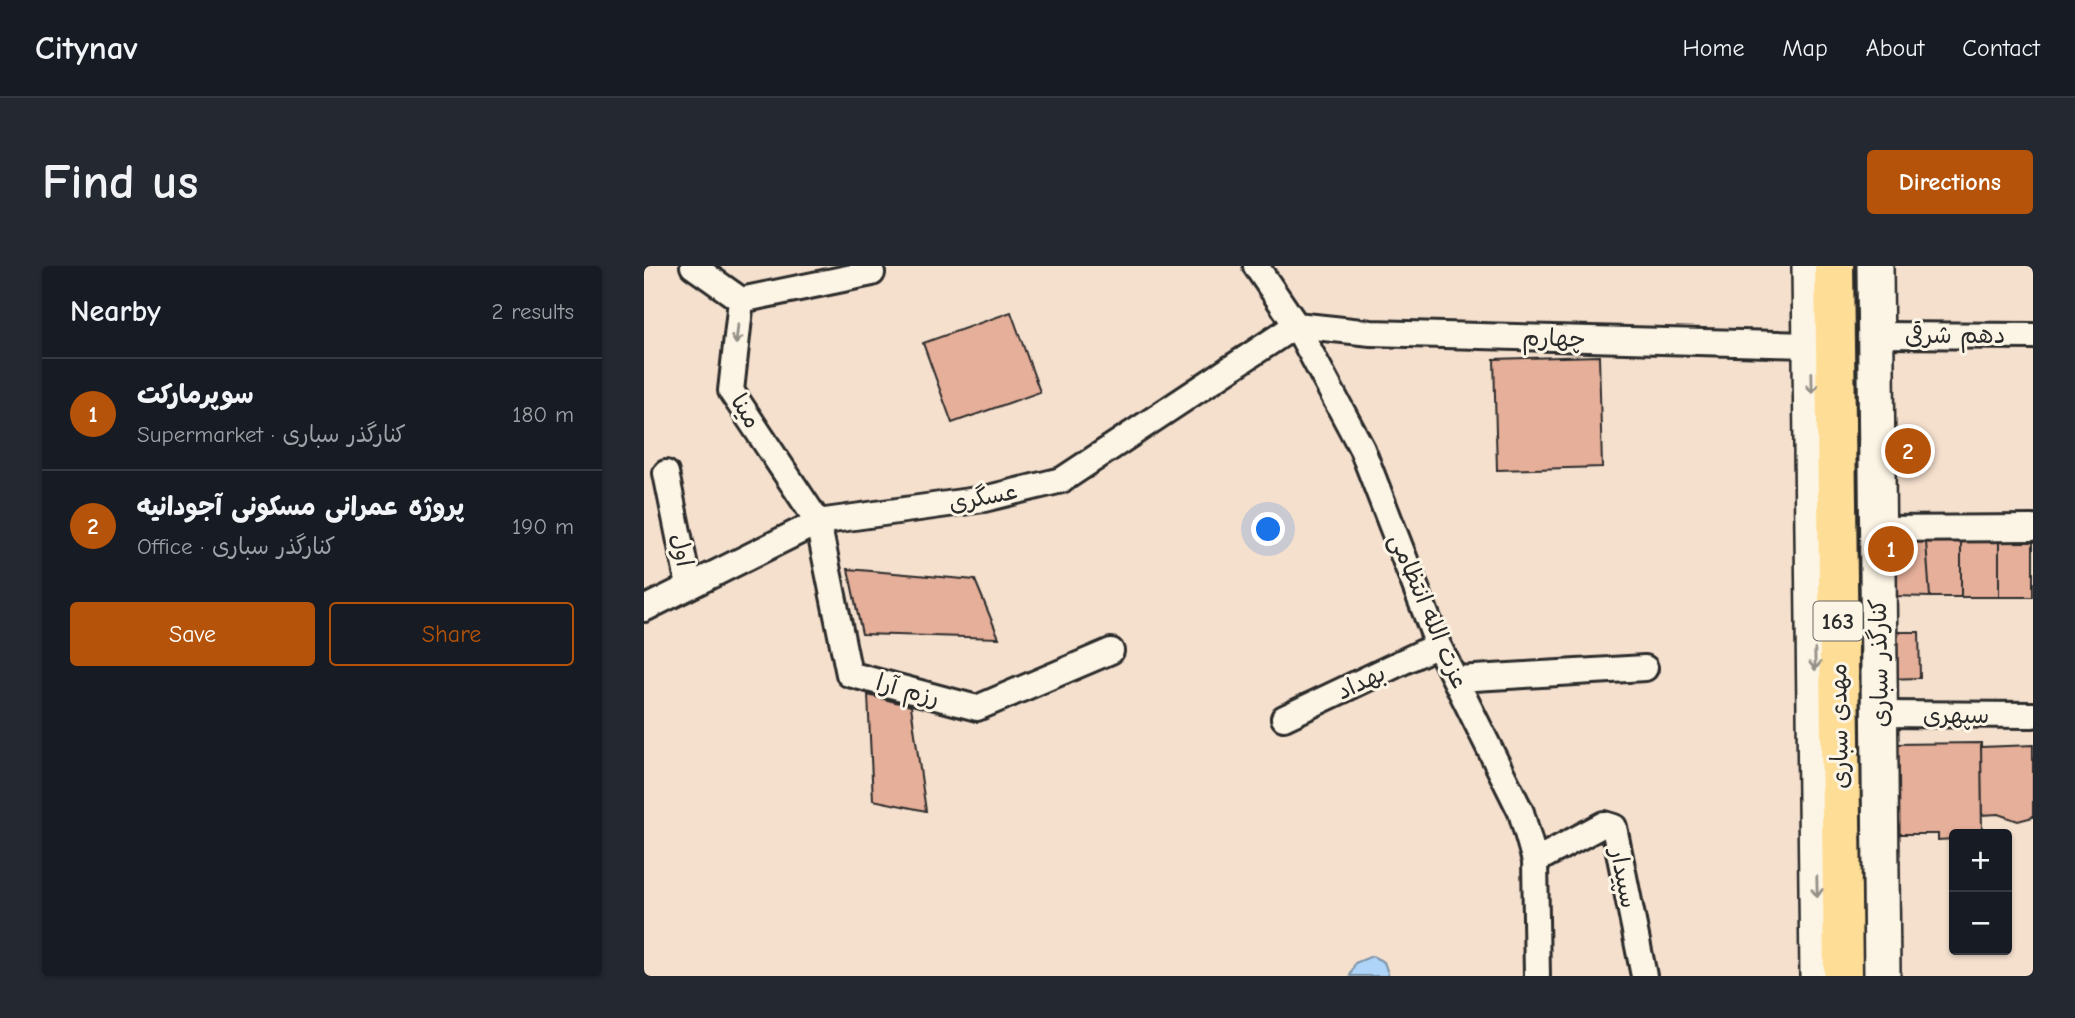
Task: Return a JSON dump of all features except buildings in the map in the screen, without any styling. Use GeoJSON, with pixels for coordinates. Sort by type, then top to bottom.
{"type":"FeatureCollection","features":[{"type":"Feature","properties":{"kind":"main road"},"geometry":{"type":"LineString","coordinates":[[1810,266],[1818,976]]}},
{"type":"Feature","properties":{"kind":"main road","name":"مهدی سباری"},"geometry":{"type":"LineString","coordinates":[[1834,266],[1843,976]]}},
{"type":"Feature","properties":{"kind":"main road","name":"مهدی سباری"},"geometry":{"type":"LineString","coordinates":[[1853,266],[1861,976]]}},
{"type":"Feature","properties":{"kind":"main road","name":"کنارگذر سباری"},"geometry":{"type":"LineString","coordinates":[[1875,266],[1882,976]]}},
{"type":"Feature","properties":{"kind":"street"},"geometry":{"type":"LineString","coordinates":[[693,266],[741,300],[872,273]]}},
{"type":"Feature","properties":{"kind":"street","name":"عزت الله انتظامی"},"geometry":{"type":"LineString","coordinates":[[1256,266],[1296,325],[1362,449],[1438,645],[1521,811],[1535,861],[1537,976]]}},
{"type":"Feature","properties":{"kind":"street","name":"مینا"},"geometry":{"type":"LineString","coordinates":[[741,300],[731,391],[818,522]]}},
{"type":"Feature","properties":{"kind":"street","name":"چهارم"},"geometry":{"type":"LineString","coordinates":[[1296,325],[1371,333],[1811,345]]}},
{"type":"Feature","properties":{"kind":"street","name":"عسگری"},"geometry":{"type":"LineString","coordinates":[[644,609],[818,522],[984,499],[1062,480],[1296,325]]}},
{"type":"Feature","properties":{"kind":"street","name":"دهم شرقی"},"geometry":{"type":"LineString","coordinates":[[1876,335],[2033,336]]}},
{"type":"Feature","properties":{"kind":"street","name":"اول"},"geometry":{"type":"LineString","coordinates":[[666,473],[689,586]]}},
{"type":"Feature","properties":{"kind":"street","name":"رزم آرا"},"geometry":{"type":"LineString","coordinates":[[818,522],[849,674],[977,708],[1111,651]]}},
{"type":"Feature","properties":{"kind":"street"},"geometry":{"type":"LineString","coordinates":[[1878,529],[2033,528]]}},
{"type":"Feature","properties":{"kind":"street","name":"بهداد"},"geometry":{"type":"LineString","coordinates":[[1284,718],[1438,645]]}},
{"type":"Feature","properties":{"kind":"street"},"geometry":{"type":"LineString","coordinates":[[1457,679],[1645,668]]}},
{"type":"Feature","properties":{"kind":"street","name":"سپهری"},"geometry":{"type":"LineString","coordinates":[[1880,714],[2033,715]]}},
{"type":"Feature","properties":{"kind":"street","name":"سپیدار"},"geometry":{"type":"LineString","coordinates":[[1535,861],[1604,824],[1614,827],[1644,976]]}},
{"type":"Feature","properties":{"kind":"water"},"geometry":{"type":"Polygon","coordinates":[[[1372,956],[1384,962],[1389,976],[1350,976],[1355,963],[1372,956]]]}},
{"type":"Feature","properties":{"kind":"place","name":"پروژه عمرانی مسکونی آجودانیه"},"geometry":{"type":"Point","coordinates":[1908,451]}},
{"type":"Feature","properties":{"kind":"place","name":"سوپرمارکت"},"geometry":{"type":"Point","coordinates":[1891,549]}}]}
